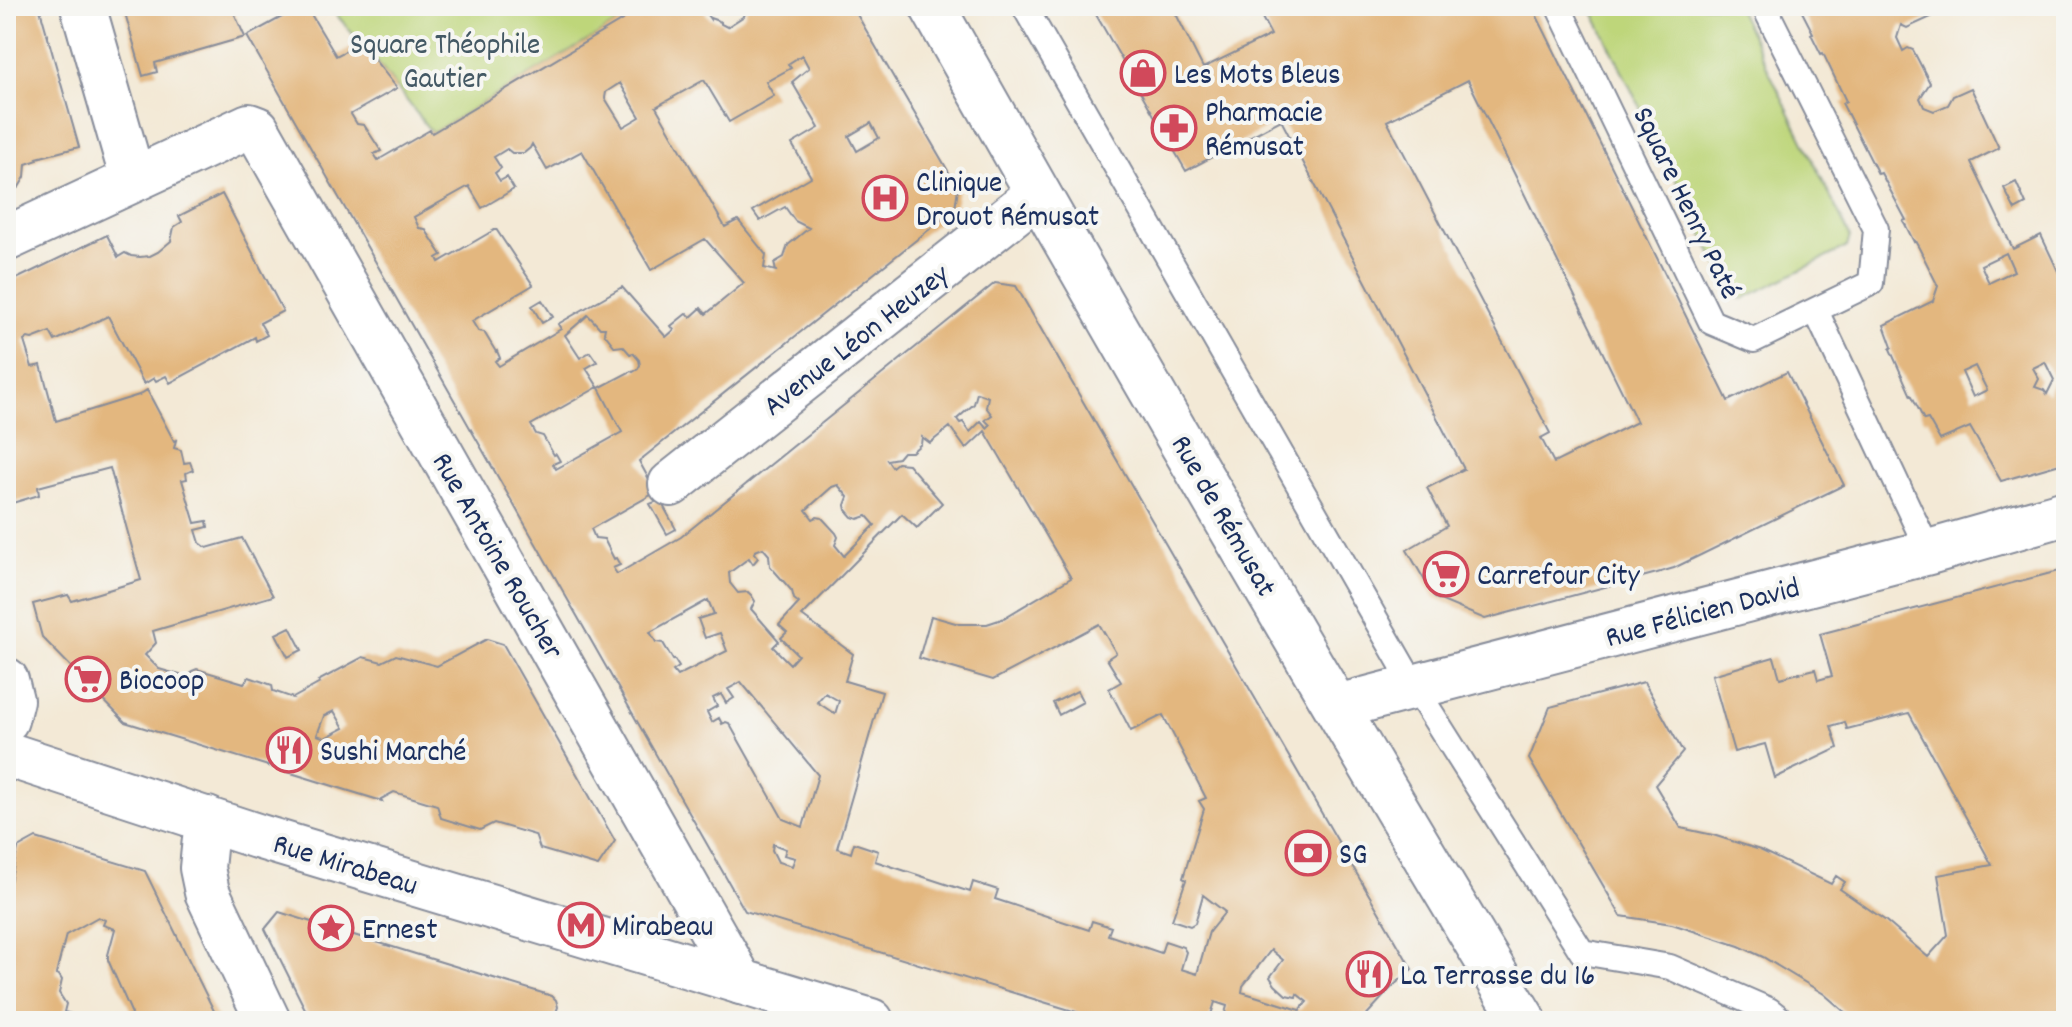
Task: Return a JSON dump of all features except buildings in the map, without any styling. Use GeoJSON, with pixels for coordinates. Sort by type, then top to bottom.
{"type":"FeatureCollection","features":[{"type":"Feature","properties":{"kind":"street"},"geometry":{"type":"LineString","coordinates":[[6,239],[133,180],[83,6]]}},
{"type":"Feature","properties":{"kind":"street","name":"Rue de Rémusat"},"geometry":{"type":"LineString","coordinates":[[932,6],[1337,707],[1524,1021]]}},
{"type":"Feature","properties":{"kind":"street","name":"Rue Antoine Roucher"},"geometry":{"type":"LineString","coordinates":[[133,180],[249,126],[257,129],[741,982]]}},
{"type":"Feature","properties":{"kind":"street","name":"Avenue Léon Heuzey"},"geometry":{"type":"LineString","coordinates":[[671,484],[1038,194]]}},
{"type":"Feature","properties":{"kind":"street","name":"Rue Félicien David"},"geometry":{"type":"LineString","coordinates":[[1337,707],[1929,552],[2066,513]]}},
{"type":"Feature","properties":{"kind":"street"},"geometry":{"type":"LineString","coordinates":[[6,680],[11,700],[6,720]]}},
{"type":"Feature","properties":{"kind":"street","name":"Rue Mirabeau"},"geometry":{"type":"LineString","coordinates":[[6,754],[207,819],[871,1021]]}},
{"type":"Feature","properties":{"kind":"street"},"geometry":{"type":"LineString","coordinates":[[207,819],[202,868],[207,892],[268,1021]]}},
{"type":"Feature","properties":{"kind":"lane"},"geometry":{"type":"LineString","coordinates":[[1024,6],[1414,686],[1582,952],[1670,967],[1769,1010],[1783,1021]]}},
{"type":"Feature","properties":{"kind":"lane","name":"Square Henry Paté"},"geometry":{"type":"LineString","coordinates":[[1558,6],[1711,322],[1754,340],[1871,283],[1876,229],[1764,6]]}},
{"type":"Feature","properties":{"kind":"lane"},"geometry":{"type":"LineString","coordinates":[[1816,311],[1929,552]]}},
{"type":"Feature","properties":{"kind":"green space","name":"Square Théophile Gautier"},"geometry":{"type":"Polygon","coordinates":[[[329,6],[646,6],[432,133],[329,6]]]}},
{"type":"Feature","properties":{"kind":"green space"},"geometry":{"type":"Polygon","coordinates":[[[1590,6],[1737,6],[1850,236],[1847,247],[1743,299],[1733,296],[1590,6]]]}},
{"type":"Feature","properties":{"kind":"place","name":"Les Mots Bleus"},"geometry":{"type":"Point","coordinates":[1143,73]}},
{"type":"Feature","properties":{"kind":"place","name":"Pharmacie Rémusat"},"geometry":{"type":"Point","coordinates":[1174,128]}},
{"type":"Feature","properties":{"kind":"place","name":"Clinique Drouot Rémusat"},"geometry":{"type":"Point","coordinates":[885,198]}},
{"type":"Feature","properties":{"kind":"place","name":"Carrefour City"},"geometry":{"type":"Point","coordinates":[1446,574]}},
{"type":"Feature","properties":{"kind":"place","name":"Biocoop"},"geometry":{"type":"Point","coordinates":[88,679]}},
{"type":"Feature","properties":{"kind":"place","name":"Sushi Marché"},"geometry":{"type":"Point","coordinates":[289,750]}},
{"type":"Feature","properties":{"kind":"place","name":"SG"},"geometry":{"type":"Point","coordinates":[1308,853]}},
{"type":"Feature","properties":{"kind":"place","name":"Mirabeau"},"geometry":{"type":"Point","coordinates":[581,925]}},
{"type":"Feature","properties":{"kind":"place","name":"Ernest"},"geometry":{"type":"Point","coordinates":[331,928]}},
{"type":"Feature","properties":{"kind":"place","name":"La Terrasse du 16"},"geometry":{"type":"Point","coordinates":[1369,974]}}]}
